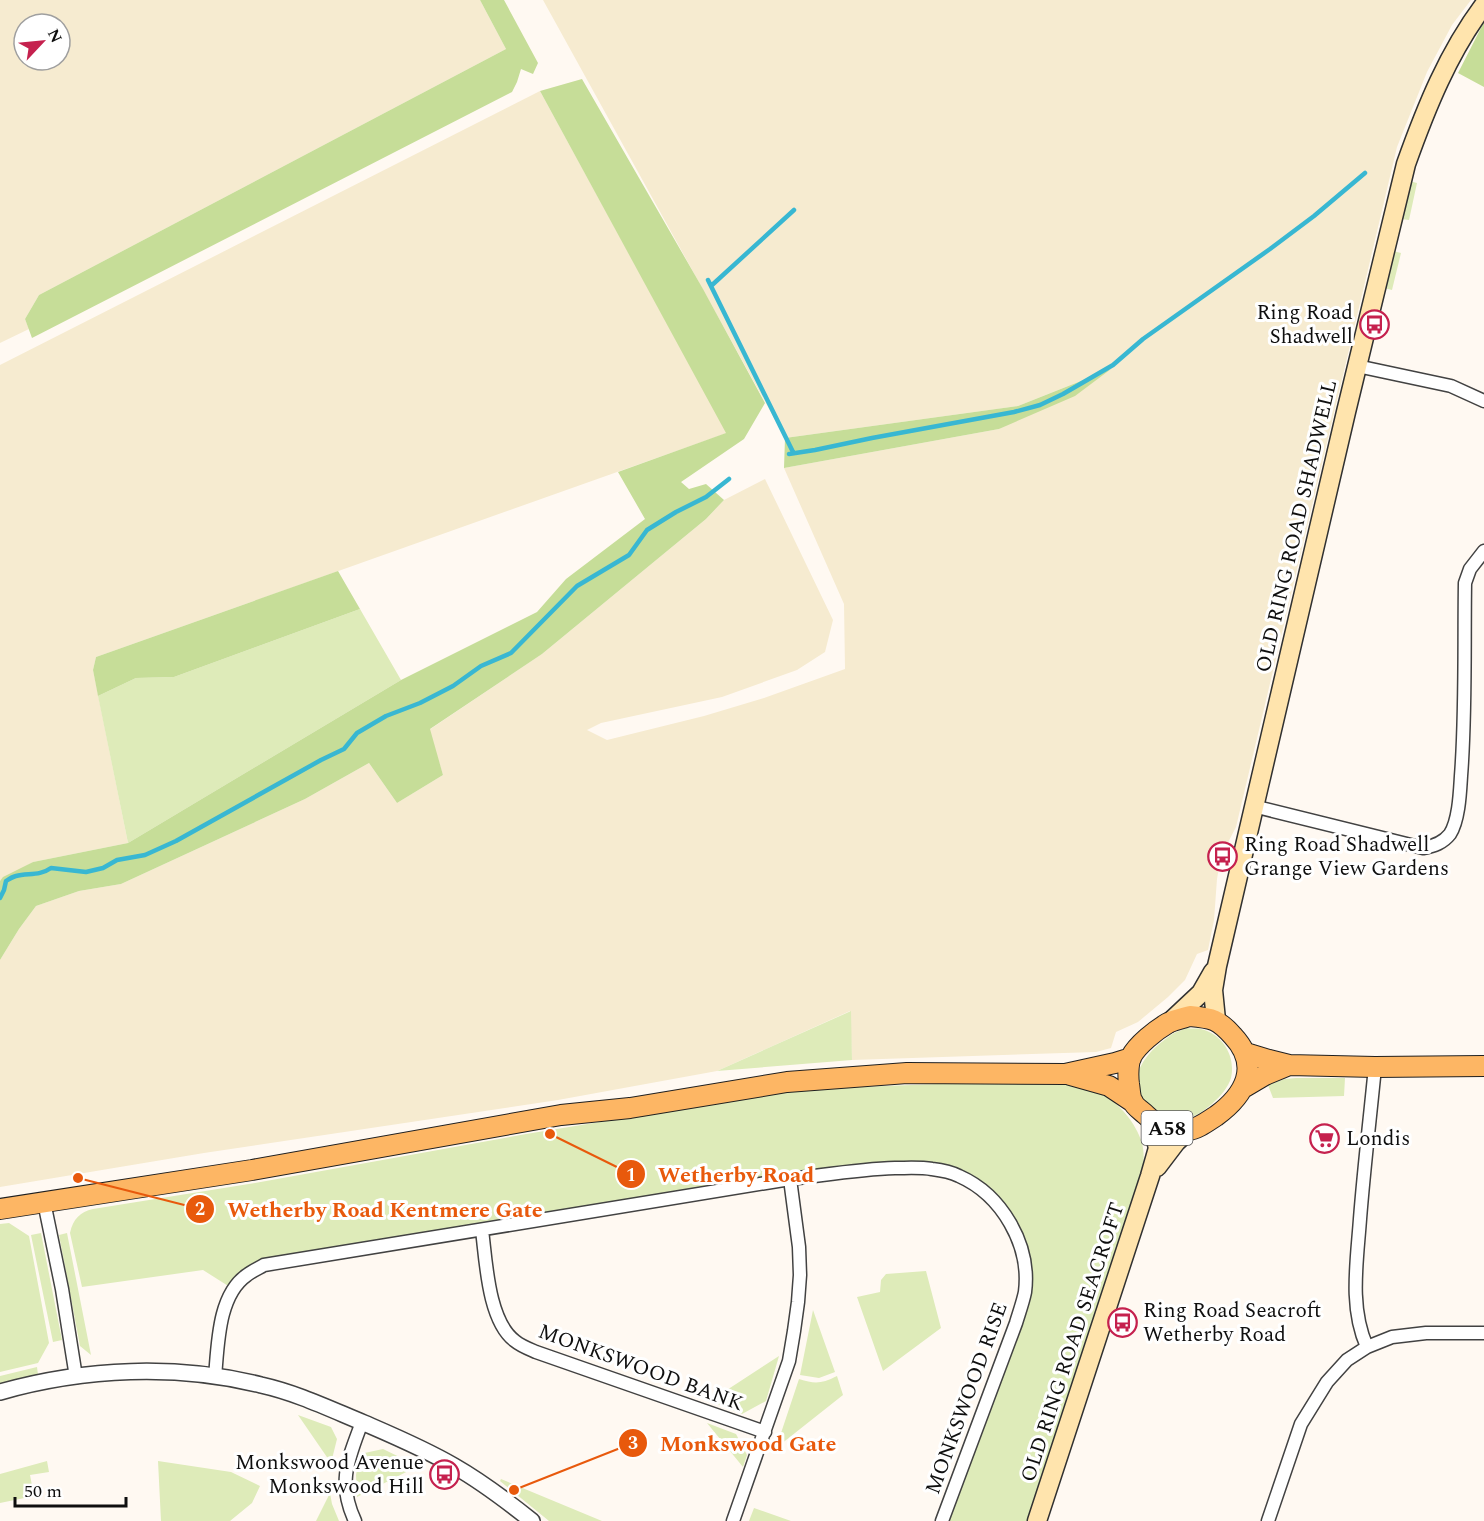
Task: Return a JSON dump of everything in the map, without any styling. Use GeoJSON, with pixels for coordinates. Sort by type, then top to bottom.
{"type":"FeatureCollection","features":[{"type":"Feature","properties":{"kind":"main road","name":"OLD RING ROAD SHADWELL"},"geometry":{"type":"LineString","coordinates":[[1216,1020],[1213,990],[1217,966],[1373,295],[1406,164],[1445,68],[1469,25],[1484,5]]}},
{"type":"Feature","properties":{"kind":"main road","name":"OLD RING ROAD SHADWELL"},"geometry":{"type":"LineString","coordinates":[[1169,1023],[1201,993],[1217,966]]}},
{"type":"Feature","properties":{"kind":"main road"},"geometry":{"type":"LineString","coordinates":[[1131,1058],[1145,1041],[1169,1023],[1190,1016],[1208,1017],[1216,1020],[1235,1038],[1246,1053],[1248,1069],[1243,1088]]}},
{"type":"Feature","properties":{"kind":"main road","name":"A58"},"geometry":{"type":"LineString","coordinates":[[1246,1053],[1289,1065],[1484,1066]]}},
{"type":"Feature","properties":{"kind":"main road","name":"A58"},"geometry":{"type":"LineString","coordinates":[[0,1209],[252,1170],[561,1115],[630,1108],[787,1082],[907,1073],[1065,1074],[1115,1064],[1131,1058],[1128,1077],[1133,1102]]}},
{"type":"Feature","properties":{"kind":"main road","name":"A58"},"geometry":{"type":"LineString","coordinates":[[1065,1074],[1108,1086],[1133,1102],[1151,1120],[1176,1131],[1189,1130],[1206,1122],[1236,1100],[1243,1088],[1289,1065]]}},
{"type":"Feature","properties":{"kind":"main road","name":"OLD RING ROAD SEACROFT"},"geometry":{"type":"LineString","coordinates":[[1037,1521],[1158,1148],[1151,1120]]}},
{"type":"Feature","properties":{"kind":"main road","name":"OLD RING ROAD SEACROFT"},"geometry":{"type":"LineString","coordinates":[[1150,1176],[1176,1142],[1189,1130]]}},
{"type":"Feature","properties":{"kind":"street"},"geometry":{"type":"LineString","coordinates":[[1357,366],[1451,386],[1484,401]]}},
{"type":"Feature","properties":{"kind":"street"},"geometry":{"type":"LineString","coordinates":[[1253,806],[1423,848],[1444,841],[1455,822],[1460,794],[1464,740],[1465,583],[1470,569],[1484,551]]}},
{"type":"Feature","properties":{"kind":"street"},"geometry":{"type":"LineString","coordinates":[[1367,1347],[1360,1332],[1355,1282],[1375,1067]]}},
{"type":"Feature","properties":{"kind":"street","name":"MONKSWOOD RISE"},"geometry":{"type":"LineString","coordinates":[[215,1377],[225,1307],[233,1289],[246,1275],[264,1265],[790,1179],[882,1169],[930,1168],[958,1175],[1000,1207],[1014,1229],[1025,1272],[1024,1293],[1016,1323],[942,1521]]}},
{"type":"Feature","properties":{"kind":"street"},"geometry":{"type":"LineString","coordinates":[[733,1521],[789,1360],[798,1302],[799,1247],[790,1179]]}},
{"type":"Feature","properties":{"kind":"street"},"geometry":{"type":"LineString","coordinates":[[45,1202],[76,1377]]}},
{"type":"Feature","properties":{"kind":"street","name":"MONKSWOOD BANK"},"geometry":{"type":"LineString","coordinates":[[482,1230],[493,1303],[500,1324],[514,1341],[536,1352],[765,1432]]}},
{"type":"Feature","properties":{"kind":"street"},"geometry":{"type":"LineString","coordinates":[[1268,1521],[1301,1424],[1336,1371],[1357,1353],[1392,1337],[1426,1333],[1484,1333]]}},
{"type":"Feature","properties":{"kind":"street"},"geometry":{"type":"LineString","coordinates":[[0,1392],[26,1384],[126,1371],[174,1371],[261,1385],[292,1394],[362,1422],[453,1465],[532,1521]]}},
{"type":"Feature","properties":{"kind":"street"},"geometry":{"type":"LineString","coordinates":[[355,1521],[348,1506],[345,1472],[362,1422]]}},
{"type":"Feature","properties":{"kind":"shaded area"},"geometry":{"type":"Polygon","coordinates":[[[0,0],[480,0],[506,49],[39,295],[25,319],[29,329],[0,343],[0,0]]]}},
{"type":"Feature","properties":{"kind":"shaded area"},"geometry":{"type":"Polygon","coordinates":[[[543,0],[1471,0],[1452,25],[1427,72],[1397,147],[1236,827],[1221,856],[1214,920],[1208,950],[1197,954],[1185,980],[1168,997],[1138,1022],[1116,1032],[1111,1048],[1096,1052],[852,1060],[850,1011],[717,1071],[558,1100],[204,1153],[0,1187],[0,960],[36,906],[79,891],[121,884],[305,799],[369,763],[397,803],[443,775],[429,730],[542,654],[706,519],[724,500],[765,479],[833,620],[825,652],[797,670],[722,697],[601,723],[587,730],[607,740],[704,716],[764,698],[845,669],[844,604],[784,468],[999,429],[1108,370],[1018,406],[785,438],[543,0]]]}},
{"type":"Feature","properties":{"kind":"shaded area"},"geometry":{"type":"Polygon","coordinates":[[[540,91],[727,433],[96,657],[93,670],[128,843],[33,862],[0,881],[0,365],[540,91]]]}},
{"type":"Feature","properties":{"kind":"green space"},"geometry":{"type":"Polygon","coordinates":[[[480,0],[504,0],[538,63],[533,74],[521,69],[512,92],[32,338],[25,319],[39,295],[506,49],[480,0]]]}},
{"type":"Feature","properties":{"kind":"green space"},"geometry":{"type":"Polygon","coordinates":[[[1484,22],[1484,87],[1458,73],[1484,22]]]}},
{"type":"Feature","properties":{"kind":"green space"},"geometry":{"type":"Polygon","coordinates":[[[582,79],[703,289],[765,403],[744,439],[681,482],[689,489],[706,484],[724,500],[706,519],[542,654],[430,729],[443,775],[397,803],[369,763],[305,799],[121,884],[79,891],[36,906],[0,960],[0,881],[3,877],[33,862],[128,843],[401,680],[537,612],[566,579],[645,519],[618,472],[726,433],[540,91],[582,79]]]}},
{"type":"Feature","properties":{"kind":"green space"},"geometry":{"type":"Polygon","coordinates":[[[1409,181],[1417,183],[1409,220],[1401,219],[1409,181]]]}},
{"type":"Feature","properties":{"kind":"green space"},"geometry":{"type":"Polygon","coordinates":[[[1393,251],[1401,253],[1392,290],[1384,288],[1393,251]]]}},
{"type":"Feature","properties":{"kind":"green space"},"geometry":{"type":"Polygon","coordinates":[[[1111,369],[1075,396],[999,429],[784,468],[785,438],[1018,406],[1111,369]]]}},
{"type":"Feature","properties":{"kind":"green space"},"geometry":{"type":"Polygon","coordinates":[[[338,571],[360,609],[174,677],[136,678],[98,696],[93,670],[96,657],[338,571]]]}},
{"type":"Feature","properties":{"kind":"green space"},"geometry":{"type":"Polygon","coordinates":[[[360,609],[401,680],[128,843],[98,696],[136,678],[174,677],[360,609]]]}},
{"type":"Feature","properties":{"kind":"green space"},"geometry":{"type":"Polygon","coordinates":[[[851,1011],[852,1060],[717,1071],[851,1011]]]}},
{"type":"Feature","properties":{"kind":"green space"},"geometry":{"type":"Polygon","coordinates":[[[1187,1028],[1209,1032],[1221,1041],[1232,1062],[1231,1078],[1218,1098],[1198,1114],[1184,1120],[1170,1120],[1158,1115],[1148,1106],[1141,1097],[1137,1079],[1148,1055],[1173,1034],[1187,1028]]]}},
{"type":"Feature","properties":{"kind":"green space"},"geometry":{"type":"Polygon","coordinates":[[[1296,1078],[1345,1078],[1344,1096],[1273,1098],[1268,1085],[1296,1078]]]}},
{"type":"Feature","properties":{"kind":"green space"},"geometry":{"type":"Polygon","coordinates":[[[1046,1080],[1088,1088],[1114,1102],[1136,1128],[1142,1143],[1144,1161],[1028,1521],[942,1521],[1016,1323],[1025,1272],[1000,1207],[958,1175],[882,1169],[264,1265],[233,1289],[203,1270],[82,1287],[70,1233],[78,1217],[93,1209],[784,1092],[1046,1080]]]}},
{"type":"Feature","properties":{"kind":"green space"},"geometry":{"type":"Polygon","coordinates":[[[9,1223],[29,1236],[49,1343],[38,1363],[0,1372],[0,1224],[9,1223]]]}},
{"type":"Feature","properties":{"kind":"green space"},"geometry":{"type":"Polygon","coordinates":[[[41,1233],[62,1340],[53,1342],[31,1235],[41,1233]]]}},
{"type":"Feature","properties":{"kind":"green space"},"geometry":{"type":"Polygon","coordinates":[[[67,1233],[91,1355],[80,1346],[59,1235],[67,1233]]]}},
{"type":"Feature","properties":{"kind":"green space"},"geometry":{"type":"Polygon","coordinates":[[[926,1271],[941,1328],[883,1371],[857,1297],[880,1292],[881,1280],[886,1274],[926,1271]]]}},
{"type":"Feature","properties":{"kind":"green space"},"geometry":{"type":"Polygon","coordinates":[[[813,1310],[835,1372],[819,1378],[800,1375],[813,1310]]]}},
{"type":"Feature","properties":{"kind":"green space"},"geometry":{"type":"Polygon","coordinates":[[[779,1356],[766,1401],[742,1414],[710,1401],[779,1356]]]}},
{"type":"Feature","properties":{"kind":"green space"},"geometry":{"type":"Polygon","coordinates":[[[37,1367],[38,1375],[0,1384],[0,1376],[37,1367]]]}},
{"type":"Feature","properties":{"kind":"green space"},"geometry":{"type":"Polygon","coordinates":[[[837,1376],[843,1395],[776,1448],[799,1379],[818,1382],[837,1376]]]}},
{"type":"Feature","properties":{"kind":"green space"},"geometry":{"type":"Polygon","coordinates":[[[298,1415],[331,1427],[337,1439],[331,1463],[298,1415]]]}},
{"type":"Feature","properties":{"kind":"green space"},"geometry":{"type":"Polygon","coordinates":[[[707,1423],[736,1434],[747,1455],[743,1467],[707,1423]]]}},
{"type":"Feature","properties":{"kind":"green space"},"geometry":{"type":"Polygon","coordinates":[[[383,1449],[418,1466],[357,1497],[356,1475],[360,1454],[383,1449]]]}},
{"type":"Feature","properties":{"kind":"green space"},"geometry":{"type":"Polygon","coordinates":[[[47,1461],[49,1472],[30,1475],[34,1496],[0,1503],[0,1474],[47,1461]]]}},
{"type":"Feature","properties":{"kind":"green space"},"geometry":{"type":"Polygon","coordinates":[[[158,1461],[231,1472],[260,1486],[252,1503],[230,1521],[161,1521],[158,1461]]]}},
{"type":"Feature","properties":{"kind":"green space"},"geometry":{"type":"Polygon","coordinates":[[[501,1479],[602,1521],[549,1521],[500,1481],[501,1479]]]}},
{"type":"Feature","properties":{"kind":"green space"},"geometry":{"type":"Polygon","coordinates":[[[330,1493],[339,1521],[316,1521],[330,1493]]]}},
{"type":"Feature","properties":{"kind":"green space"},"geometry":{"type":"Polygon","coordinates":[[[754,1508],[791,1521],[749,1521],[754,1508]]]}},
{"type":"Feature","properties":{"kind":"waterway"},"geometry":{"type":"LineString","coordinates":[[789,454],[1014,412],[1040,405],[1063,394],[1113,365],[1143,339],[1314,216],[1365,173]]}},
{"type":"Feature","properties":{"kind":"waterway"},"geometry":{"type":"LineString","coordinates":[[711,286],[794,210]]}},
{"type":"Feature","properties":{"kind":"waterway"},"geometry":{"type":"LineString","coordinates":[[708,280],[793,452]]}},
{"type":"Feature","properties":{"kind":"waterway"},"geometry":{"type":"LineString","coordinates":[[0,898],[6,881],[15,876],[38,873],[51,868],[86,872],[103,868],[117,860],[145,855],[176,841],[344,749],[357,733],[386,716],[420,703],[453,686],[481,666],[511,653],[577,586],[629,555],[647,530],[706,497],[729,479]]}},
{"type":"Feature","properties":{"kind":"place","name":"Ring Road Shadwell"},"geometry":{"type":"Point","coordinates":[1374,324]}},
{"type":"Feature","properties":{"kind":"place","name":"Ring Road Shadwell Grange View Gardens"},"geometry":{"type":"Point","coordinates":[1223,856]}},
{"type":"Feature","properties":{"kind":"place","name":"Wetherby Road"},"geometry":{"type":"Point","coordinates":[550,1134]}},
{"type":"Feature","properties":{"kind":"place","name":"Londis"},"geometry":{"type":"Point","coordinates":[1325,1138]}},
{"type":"Feature","properties":{"kind":"place","name":"Wetherby Road Kentmere Gate"},"geometry":{"type":"Point","coordinates":[78,1178]}},
{"type":"Feature","properties":{"kind":"place","name":"Ring Road Seacroft Wetherby Road"},"geometry":{"type":"Point","coordinates":[1122,1322]}},
{"type":"Feature","properties":{"kind":"place","name":"Monkswood Avenue Monkswood Hill"},"geometry":{"type":"Point","coordinates":[445,1474]}},
{"type":"Feature","properties":{"kind":"place","name":"Monkswood Gate"},"geometry":{"type":"Point","coordinates":[514,1490]}}]}
